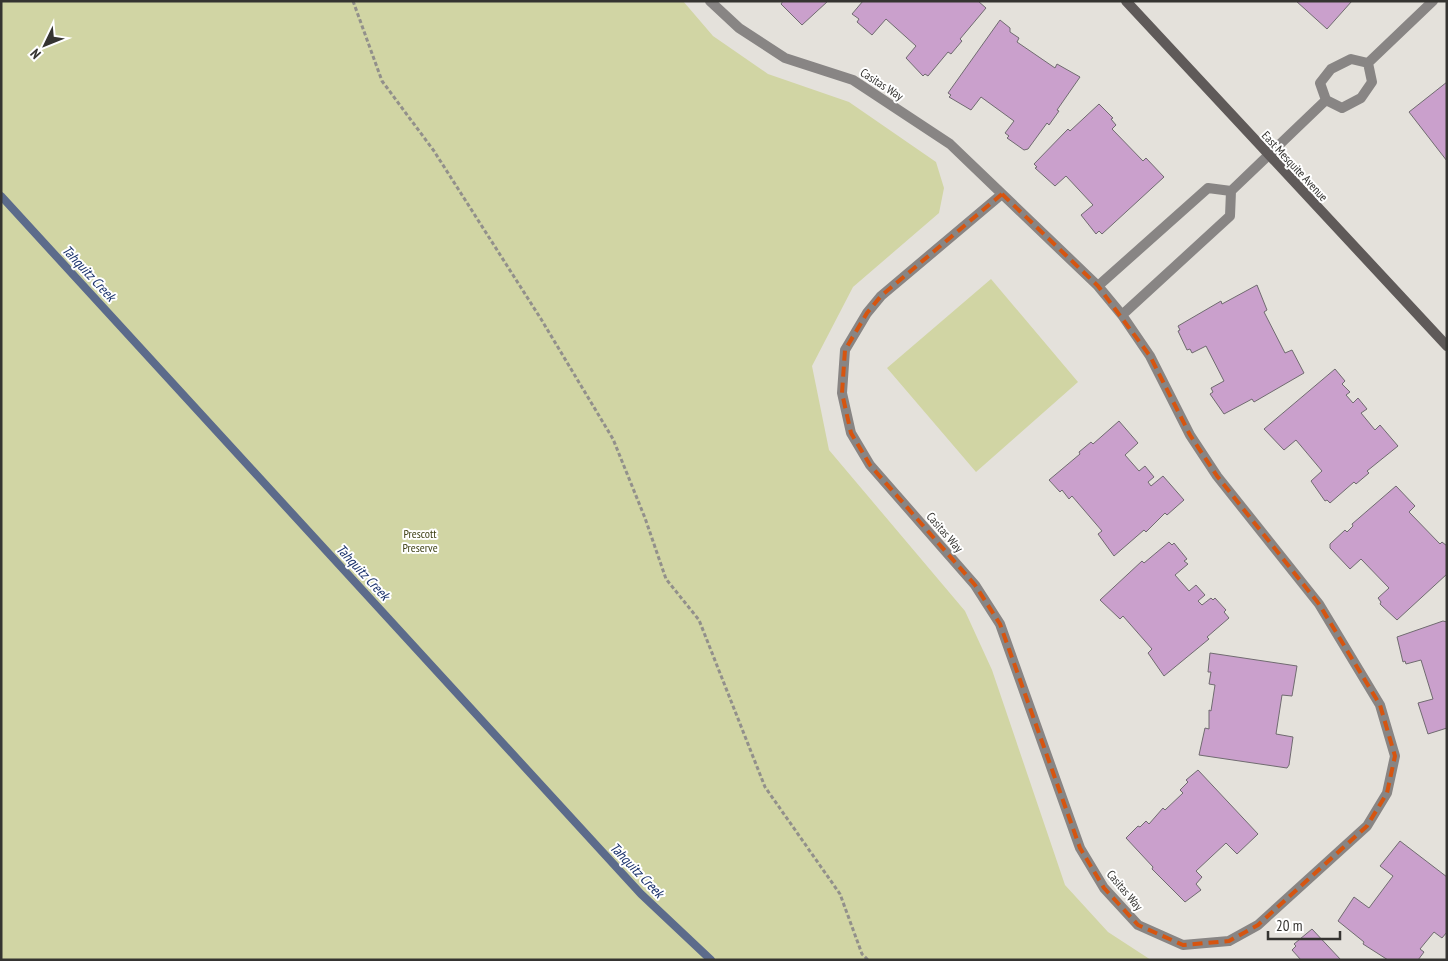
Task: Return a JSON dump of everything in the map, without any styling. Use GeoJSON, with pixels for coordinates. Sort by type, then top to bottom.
{"type":"FeatureCollection","features":[{"type":"Feature","properties":{"kind":"street","name":"Casitas Way"},"geometry":{"type":"LineString","coordinates":[[710,1],[739,28],[785,58],[853,80],[950,144],[1098,286],[1122,315],[1150,356],[1190,436],[1217,476],[1319,604],[1380,705],[1394,756],[1387,793],[1367,826],[1258,925],[1228,941],[1183,945],[1138,925],[1104,888],[1080,848],[1000,624],[975,585],[870,465],[851,433],[842,393],[845,350],[867,313],[881,296],[1002,194]]}},
{"type":"Feature","properties":{"kind":"street","name":"East Mesquite Avenue"},"geometry":{"type":"LineString","coordinates":[[1126,1],[1267,155],[1447,346]]}},
{"type":"Feature","properties":{"kind":"street"},"geometry":{"type":"LineString","coordinates":[[1368,63],[1433,1]]}},
{"type":"Feature","properties":{"kind":"street"},"geometry":{"type":"LineString","coordinates":[[1352,58],[1368,63],[1372,82],[1361,98],[1342,108],[1326,100],[1320,83],[1331,69],[1352,58]]}},
{"type":"Feature","properties":{"kind":"street"},"geometry":{"type":"LineString","coordinates":[[1122,315],[1230,216],[1232,191],[1267,155],[1326,100]]}},
{"type":"Feature","properties":{"kind":"street"},"geometry":{"type":"LineString","coordinates":[[1098,286],[1208,188],[1232,191]]}},
{"type":"Feature","properties":{"kind":"path"},"geometry":{"type":"LineString","coordinates":[[353,1],[382,81],[434,151],[541,319],[613,439],[666,579],[699,620],[765,787],[840,894],[862,954],[868,960]]}},
{"type":"Feature","properties":{"kind":"highlighted area"},"geometry":{"type":"Polygon","coordinates":[[[1002,194],[1098,286],[1150,356],[1190,435],[1217,476],[1319,604],[1380,705],[1395,756],[1387,793],[1367,826],[1258,925],[1229,941],[1183,945],[1138,925],[1104,888],[1080,848],[1000,624],[975,585],[870,465],[851,433],[842,393],[845,350],[867,313],[881,296],[1002,194]]]}},
{"type":"Feature","properties":{"kind":"green space","name":"Prescott Preserve"},"geometry":{"type":"Polygon","coordinates":[[[1,1],[683,1],[713,36],[768,74],[849,102],[936,162],[944,188],[939,213],[853,287],[812,366],[829,450],[965,611],[992,670],[1065,885],[1108,932],[1151,960],[1,960],[1,1]]]}},
{"type":"Feature","properties":{"kind":"green space"},"geometry":{"type":"Polygon","coordinates":[[[991,279],[1078,382],[976,472],[887,368],[991,279]]]}},
{"type":"Feature","properties":{"kind":"building"},"geometry":{"type":"Polygon","coordinates":[[[783,1],[828,1],[802,25],[781,4],[783,1]]]}},
{"type":"Feature","properties":{"kind":"building"},"geometry":{"type":"Polygon","coordinates":[[[863,1],[978,1],[986,8],[960,39],[962,41],[951,54],[948,52],[928,76],[925,74],[923,76],[906,58],[916,46],[886,19],[872,35],[857,22],[859,19],[852,14],[863,1]]]}},
{"type":"Feature","properties":{"kind":"building"},"geometry":{"type":"Polygon","coordinates":[[[1296,1],[1352,1],[1327,29],[1296,1]]]}},
{"type":"Feature","properties":{"kind":"building"},"geometry":{"type":"Polygon","coordinates":[[[1000,20],[1010,28],[1010,32],[1019,38],[1017,42],[1055,68],[1057,64],[1080,77],[1049,125],[1047,123],[1028,149],[1024,150],[1007,138],[1009,136],[1005,133],[1014,121],[981,97],[971,110],[949,97],[951,95],[948,93],[1000,20]]]}},
{"type":"Feature","properties":{"kind":"building"},"geometry":{"type":"Polygon","coordinates":[[[1447,82],[1447,161],[1409,112],[1447,82]]]}},
{"type":"Feature","properties":{"kind":"building"},"geometry":{"type":"Polygon","coordinates":[[[1099,104],[1113,118],[1111,119],[1116,125],[1112,129],[1143,161],[1146,158],[1164,177],[1102,234],[1099,231],[1096,234],[1081,215],[1093,205],[1066,176],[1055,186],[1035,168],[1037,167],[1034,164],[1068,129],[1070,131],[1099,104]]]}},
{"type":"Feature","properties":{"kind":"building"},"geometry":{"type":"Polygon","coordinates":[[[1257,285],[1267,310],[1264,312],[1285,353],[1292,350],[1304,373],[1254,402],[1252,399],[1224,414],[1210,394],[1213,392],[1211,388],[1224,381],[1206,346],[1192,353],[1190,349],[1187,350],[1178,331],[1180,330],[1178,326],[1221,301],[1222,304],[1257,285]]]}},
{"type":"Feature","properties":{"kind":"building"},"geometry":{"type":"Polygon","coordinates":[[[1335,369],[1345,381],[1342,384],[1350,392],[1346,395],[1353,403],[1358,398],[1367,409],[1361,413],[1375,430],[1380,425],[1398,446],[1367,471],[1369,473],[1356,484],[1354,482],[1330,503],[1327,500],[1325,501],[1311,481],[1322,471],[1296,440],[1284,450],[1264,429],[1335,369]]]}},
{"type":"Feature","properties":{"kind":"building"},"geometry":{"type":"Polygon","coordinates":[[[1119,421],[1138,443],[1125,455],[1139,471],[1145,466],[1154,477],[1148,482],[1151,486],[1163,476],[1184,500],[1167,515],[1165,513],[1146,532],[1144,530],[1114,556],[1098,534],[1102,531],[1072,496],[1069,499],[1062,490],[1060,492],[1049,480],[1080,454],[1079,452],[1091,442],[1093,444],[1119,421]]]}},
{"type":"Feature","properties":{"kind":"building"},"geometry":{"type":"Polygon","coordinates":[[[1396,486],[1415,506],[1409,512],[1440,544],[1442,542],[1447,546],[1447,574],[1397,620],[1380,604],[1381,602],[1378,598],[1389,588],[1361,559],[1350,569],[1330,548],[1330,544],[1345,530],[1347,532],[1353,526],[1352,524],[1396,486]]]}},
{"type":"Feature","properties":{"kind":"building"},"geometry":{"type":"Polygon","coordinates":[[[1169,542],[1172,545],[1174,543],[1187,559],[1184,561],[1188,564],[1175,575],[1189,591],[1196,585],[1205,595],[1198,601],[1202,605],[1211,598],[1213,600],[1215,598],[1226,610],[1224,612],[1229,618],[1207,637],[1209,639],[1164,676],[1148,653],[1152,649],[1123,616],[1120,619],[1100,600],[1142,561],[1144,563],[1169,542]]]}},
{"type":"Feature","properties":{"kind":"building"},"geometry":{"type":"Polygon","coordinates":[[[1443,621],[1447,622],[1447,728],[1428,734],[1418,703],[1433,699],[1421,660],[1406,664],[1405,661],[1403,662],[1397,637],[1443,621]]]}},
{"type":"Feature","properties":{"kind":"building"},"geometry":{"type":"Polygon","coordinates":[[[1210,653],[1297,666],[1292,696],[1282,695],[1276,734],[1293,737],[1287,768],[1199,755],[1205,728],[1209,729],[1209,710],[1211,711],[1215,685],[1209,684],[1211,672],[1208,672],[1210,653]]]}},
{"type":"Feature","properties":{"kind":"building"},"geometry":{"type":"Polygon","coordinates":[[[1198,770],[1258,834],[1237,854],[1226,843],[1196,871],[1202,877],[1196,884],[1201,890],[1185,902],[1152,869],[1153,867],[1126,838],[1146,821],[1149,824],[1163,808],[1165,810],[1183,793],[1180,790],[1188,782],[1186,780],[1198,770]]]}},
{"type":"Feature","properties":{"kind":"building"},"geometry":{"type":"Polygon","coordinates":[[[1400,841],[1447,877],[1447,932],[1442,938],[1434,932],[1420,949],[1424,952],[1418,960],[1388,960],[1363,944],[1364,942],[1338,921],[1354,897],[1369,908],[1393,876],[1380,866],[1400,841]]]}},
{"type":"Feature","properties":{"kind":"building"},"geometry":{"type":"Polygon","coordinates":[[[1312,929],[1341,960],[1301,960],[1292,950],[1296,946],[1294,944],[1312,929]]]}},
{"type":"Feature","properties":{"kind":"waterway","name":"Tahquitz Creek"},"geometry":{"type":"LineString","coordinates":[[1,196],[641,894],[711,960]]}}]}
